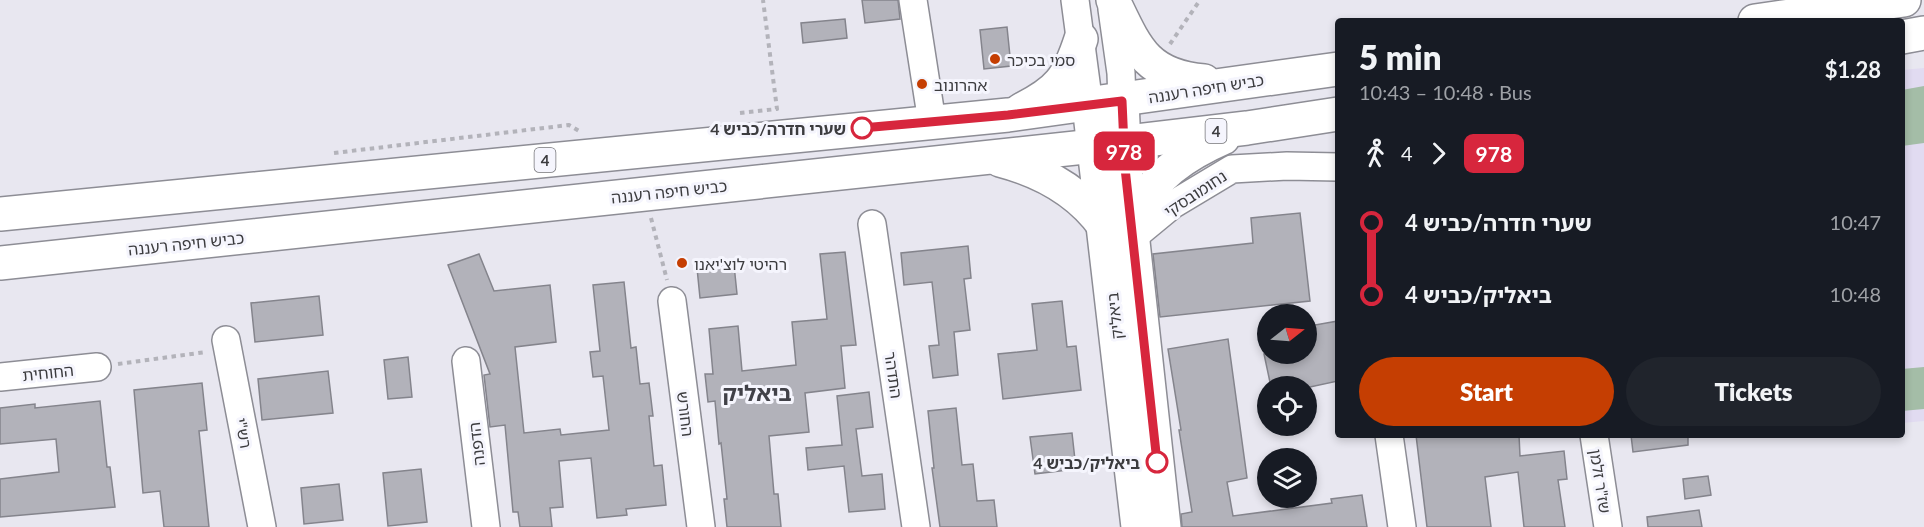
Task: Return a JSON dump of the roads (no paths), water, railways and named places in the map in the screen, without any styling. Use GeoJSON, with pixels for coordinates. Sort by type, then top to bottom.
{"type":"FeatureCollection","features":[{"type":"Feature","properties":{"kind":"main road"},"geometry":{"type":"LineString","coordinates":[[1112,0],[1138,47],[1155,67],[1165,74],[1185,79],[1238,82]]}},
{"type":"Feature","properties":{"kind":"main road"},"geometry":{"type":"LineString","coordinates":[[1776,18],[1904,0]]}},
{"type":"Feature","properties":{"kind":"main road"},"geometry":{"type":"LineString","coordinates":[[1905,36],[1924,33]]}},
{"type":"Feature","properties":{"kind":"main road"},"geometry":{"type":"LineString","coordinates":[[1008,115],[1045,97],[1065,78],[1081,39]]}},
{"type":"Feature","properties":{"kind":"main road","name":"כביש חיפה רעננה"},"geometry":{"type":"LineString","coordinates":[[0,214],[1008,115],[1122,101],[1335,69]]}},
{"type":"Feature","properties":{"kind":"main road"},"geometry":{"type":"LineString","coordinates":[[1109,144],[1122,101]]}},
{"type":"Feature","properties":{"kind":"main road","name":"ביאליק"},"geometry":{"type":"LineString","coordinates":[[1089,105],[1109,144],[1118,232],[1138,527]]}},
{"type":"Feature","properties":{"kind":"main road","name":"כביש חיפה רעננה"},"geometry":{"type":"LineString","coordinates":[[0,263],[1109,144],[1247,128],[1335,114]]}},
{"type":"Feature","properties":{"kind":"main road"},"geometry":{"type":"LineString","coordinates":[[990,157],[1023,166],[1049,178],[1077,196],[1118,232],[1158,182],[1182,159],[1207,145],[1247,128]]}},
{"type":"Feature","properties":{"kind":"main road","name":"ביאליק"},"geometry":{"type":"LineString","coordinates":[[1118,232],[1164,527]]}},
{"type":"Feature","properties":{"kind":"street"},"geometry":{"type":"LineString","coordinates":[[913,0],[932,122]]}},
{"type":"Feature","properties":{"kind":"street"},"geometry":{"type":"LineString","coordinates":[[1075,0],[1089,105]]}},
{"type":"Feature","properties":{"kind":"street"},"geometry":{"type":"LineString","coordinates":[[1112,0],[1122,101]]}},
{"type":"Feature","properties":{"kind":"street","name":"נחומובסקי"},"geometry":{"type":"LineString","coordinates":[[1118,232],[1172,205],[1232,169],[1287,166],[1335,167]]}},
{"type":"Feature","properties":{"kind":"street","name":"התדהר"},"geometry":{"type":"LineString","coordinates":[[872,224],[916,527]]}},
{"type":"Feature","properties":{"kind":"street","name":"החורש"},"geometry":{"type":"LineString","coordinates":[[672,302],[701,527]]}},
{"type":"Feature","properties":{"kind":"street","name":"רש\"י"},"geometry":{"type":"LineString","coordinates":[[227,345],[262,527]]}},
{"type":"Feature","properties":{"kind":"street","name":"הדפנה"},"geometry":{"type":"LineString","coordinates":[[466,361],[486,527]]}},
{"type":"Feature","properties":{"kind":"street","name":"החוחית"},"geometry":{"type":"LineString","coordinates":[[0,377],[97,367]]}},
{"type":"Feature","properties":{"kind":"street"},"geometry":{"type":"LineString","coordinates":[[1389,438],[1402,527]]}},
{"type":"Feature","properties":{"kind":"street","name":"שז\"ר זלמן"},"geometry":{"type":"LineString","coordinates":[[1594,438],[1608,527]]}},
{"type":"Feature","properties":{"kind":"place","name":"סמי בכיכר"},"geometry":{"type":"Point","coordinates":[995,59]}},
{"type":"Feature","properties":{"kind":"place","name":"אהרונוב"},"geometry":{"type":"Point","coordinates":[922,84]}},
{"type":"Feature","properties":{"kind":"place","name":"שערי חדרה/כביש 4"},"geometry":{"type":"Point","coordinates":[862,128]}},
{"type":"Feature","properties":{"kind":"place","name":"רהיטי לוצ'יאנו"},"geometry":{"type":"Point","coordinates":[682,263]}},
{"type":"Feature","properties":{"kind":"place","name":"ביאליק/כביש 4"},"geometry":{"type":"Point","coordinates":[1157,462]}},
{"type":"Feature","properties":{"kind":"district","name":"ביאליק"},"geometry":{"type":"Point","coordinates":[757,392]}}]}
